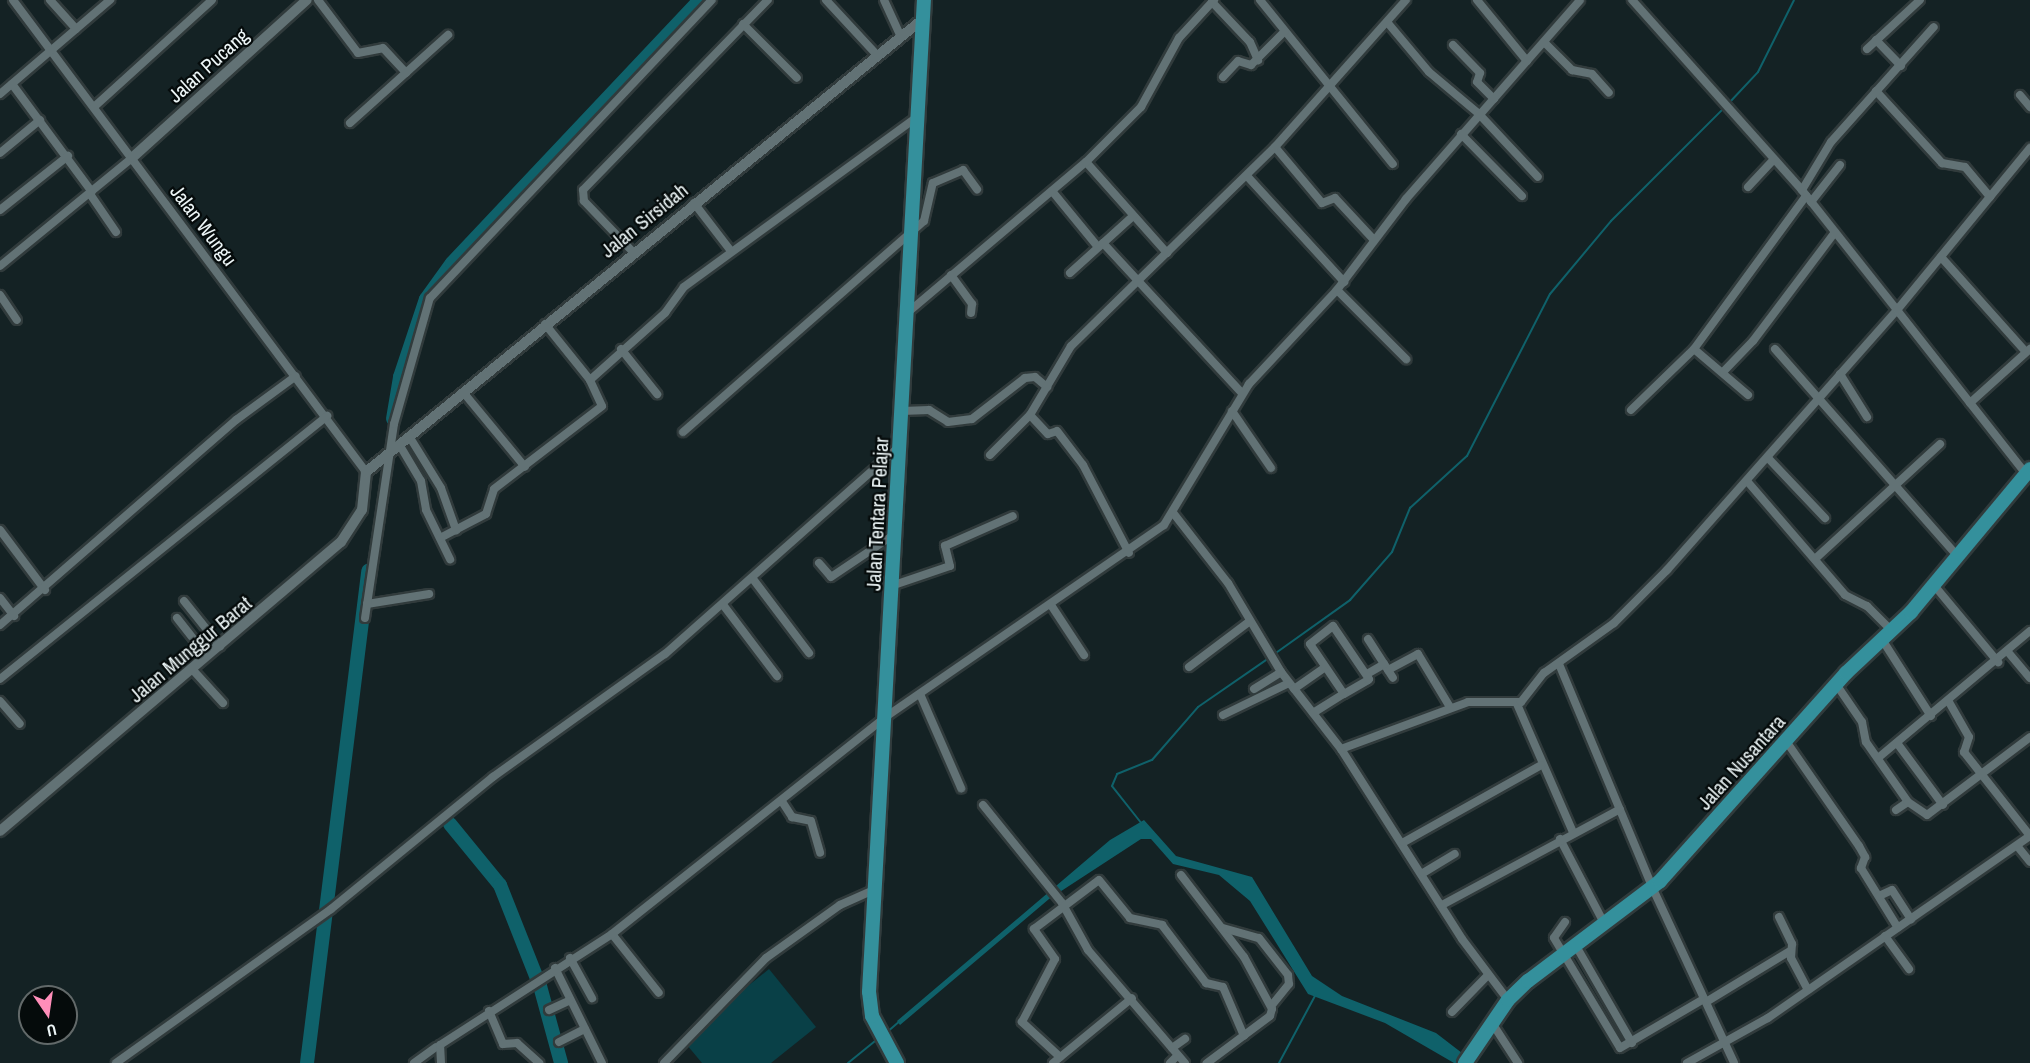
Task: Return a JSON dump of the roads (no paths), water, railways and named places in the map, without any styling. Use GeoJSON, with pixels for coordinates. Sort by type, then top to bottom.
{"type":"FeatureCollection","features":[{"type":"Feature","properties":{"kind":"highway","name":"Jalan Tentara Pelajar"},"geometry":{"type":"LineString","coordinates":[[893,1057],[877,1028],[869,992],[887,716],[910,228],[924,0]]}},
{"type":"Feature","properties":{"kind":"highway","name":"Jalan Nusantara"},"geometry":{"type":"LineString","coordinates":[[1465,1063],[1508,1000],[1653,889],[1836,684],[1887,636],[2028,471]]}},
{"type":"Feature","properties":{"kind":"street","name":"Jalan Wungu"},"geometry":{"type":"LineString","coordinates":[[14,0],[327,416],[366,472]]}},
{"type":"Feature","properties":{"kind":"street"},"geometry":{"type":"LineString","coordinates":[[50,0],[76,29]]}},
{"type":"Feature","properties":{"kind":"street"},"geometry":{"type":"LineString","coordinates":[[0,94],[110,0]]}},
{"type":"Feature","properties":{"kind":"street","name":"Jalan Pucang"},"geometry":{"type":"LineString","coordinates":[[133,157],[307,0]]}},
{"type":"Feature","properties":{"kind":"street"},"geometry":{"type":"LineString","coordinates":[[318,0],[358,53],[383,48],[406,73]]}},
{"type":"Feature","properties":{"kind":"street"},"geometry":{"type":"LineString","coordinates":[[365,618],[393,449],[414,343],[430,298],[517,200],[712,0]]}},
{"type":"Feature","properties":{"kind":"street"},"geometry":{"type":"LineString","coordinates":[[633,252],[582,192],[768,0]]}},
{"type":"Feature","properties":{"kind":"street"},"geometry":{"type":"LineString","coordinates":[[826,0],[877,56]]}},
{"type":"Feature","properties":{"kind":"street"},"geometry":{"type":"LineString","coordinates":[[884,0],[901,37]]}},
{"type":"Feature","properties":{"kind":"street"},"geometry":{"type":"LineString","coordinates":[[1260,0],[1284,32],[1332,84],[1393,164]]}},
{"type":"Feature","properties":{"kind":"street"},"geometry":{"type":"LineString","coordinates":[[990,455],[1030,415],[1071,346],[1247,176],[1406,0]]}},
{"type":"Feature","properties":{"kind":"street"},"geometry":{"type":"LineString","coordinates":[[1477,0],[1527,61]]}},
{"type":"Feature","properties":{"kind":"street"},"geometry":{"type":"LineString","coordinates":[[414,1063],[530,982],[612,934],[783,803],[887,716],[1129,553],[1174,514],[1242,393],[1344,282],[1374,240],[1461,134],[1580,0]]}},
{"type":"Feature","properties":{"kind":"street"},"geometry":{"type":"LineString","coordinates":[[1632,0],[1724,108],[1807,196],[1970,403],[2028,471]]}},
{"type":"Feature","properties":{"kind":"street"},"geometry":{"type":"LineString","coordinates":[[1867,49],[1920,0]]}},
{"type":"Feature","properties":{"kind":"street"},"geometry":{"type":"LineString","coordinates":[[94,107],[207,1]]}},
{"type":"Feature","properties":{"kind":"street"},"geometry":{"type":"LineString","coordinates":[[906,315],[1086,162],[1141,107],[1179,38],[1213,1],[1250,42],[1258,60]]}},
{"type":"Feature","properties":{"kind":"street","name":"Jalan Sirsidah"},"geometry":{"type":"LineString","coordinates":[[366,472],[693,203],[923,19]]}},
{"type":"Feature","properties":{"kind":"street"},"geometry":{"type":"LineString","coordinates":[[1387,22],[1429,72],[1479,114],[1538,177]]}},
{"type":"Feature","properties":{"kind":"street"},"geometry":{"type":"LineString","coordinates":[[743,24],[797,78]]}},
{"type":"Feature","properties":{"kind":"street"},"geometry":{"type":"LineString","coordinates":[[1807,196],[1831,142],[1934,27]]}},
{"type":"Feature","properties":{"kind":"street"},"geometry":{"type":"LineString","coordinates":[[1223,77],[1238,61],[1249,66],[1258,60],[1284,32]]}},
{"type":"Feature","properties":{"kind":"street"},"geometry":{"type":"LineString","coordinates":[[350,123],[448,35]]}},
{"type":"Feature","properties":{"kind":"street"},"geometry":{"type":"LineString","coordinates":[[1876,40],[1901,66]]}},
{"type":"Feature","properties":{"kind":"street"},"geometry":{"type":"LineString","coordinates":[[1544,42],[1572,70],[1592,74],[1610,93]]}},
{"type":"Feature","properties":{"kind":"street"},"geometry":{"type":"LineString","coordinates":[[1453,45],[1480,73],[1476,82],[1494,99]]}},
{"type":"Feature","properties":{"kind":"street"},"geometry":{"type":"LineString","coordinates":[[12,84],[68,156],[116,232]]}},
{"type":"Feature","properties":{"kind":"street"},"geometry":{"type":"LineString","coordinates":[[1876,91],[1942,163],[1965,168],[1990,197]]}},
{"type":"Feature","properties":{"kind":"street"},"geometry":{"type":"LineString","coordinates":[[2020,94],[2030,107]]}},
{"type":"Feature","properties":{"kind":"street"},"geometry":{"type":"LineString","coordinates":[[590,380],[621,349],[665,313],[684,287],[916,118]]}},
{"type":"Feature","properties":{"kind":"street"},"geometry":{"type":"LineString","coordinates":[[0,153],[40,120]]}},
{"type":"Feature","properties":{"kind":"street"},"geometry":{"type":"LineString","coordinates":[[1461,134],[1522,196]]}},
{"type":"Feature","properties":{"kind":"street"},"geometry":{"type":"LineString","coordinates":[[1275,147],[1322,203],[1335,198],[1374,240]]}},
{"type":"Feature","properties":{"kind":"street"},"geometry":{"type":"LineString","coordinates":[[1341,749],[1450,707],[1479,701],[1517,704],[1559,664],[1614,623],[1768,458],[1897,310],[2030,148]]}},
{"type":"Feature","properties":{"kind":"street"},"geometry":{"type":"LineString","coordinates":[[0,210],[68,156]]}},
{"type":"Feature","properties":{"kind":"street"},"geometry":{"type":"LineString","coordinates":[[0,266],[133,157]]}},
{"type":"Feature","properties":{"kind":"street"},"geometry":{"type":"LineString","coordinates":[[1748,187],[1774,159]]}},
{"type":"Feature","properties":{"kind":"street"},"geometry":{"type":"LineString","coordinates":[[1086,162],[1167,253]]}},
{"type":"Feature","properties":{"kind":"street"},"geometry":{"type":"LineString","coordinates":[[1631,411],[1694,349],[1807,196],[1840,165]]}},
{"type":"Feature","properties":{"kind":"street"},"geometry":{"type":"LineString","coordinates":[[683,432],[910,228],[926,217],[933,183],[963,170],[977,189]]}},
{"type":"Feature","properties":{"kind":"street"},"geometry":{"type":"LineString","coordinates":[[1247,176],[1344,282]]}},
{"type":"Feature","properties":{"kind":"street"},"geometry":{"type":"LineString","coordinates":[[1052,191],[1242,393]]}},
{"type":"Feature","properties":{"kind":"street"},"geometry":{"type":"LineString","coordinates":[[693,203],[731,251]]}},
{"type":"Feature","properties":{"kind":"street"},"geometry":{"type":"LineString","coordinates":[[1070,273],[1133,216]]}},
{"type":"Feature","properties":{"kind":"street"},"geometry":{"type":"LineString","coordinates":[[1724,370],[1753,341],[1835,232]]}},
{"type":"Feature","properties":{"kind":"street"},"geometry":{"type":"LineString","coordinates":[[1941,257],[2028,350],[1970,403]]}},
{"type":"Feature","properties":{"kind":"street"},"geometry":{"type":"LineString","coordinates":[[951,275],[972,304],[971,314]]}},
{"type":"Feature","properties":{"kind":"street"},"geometry":{"type":"LineString","coordinates":[[1337,290],[1406,359]]}},
{"type":"Feature","properties":{"kind":"street"},"geometry":{"type":"LineString","coordinates":[[0,295],[17,320]]}},
{"type":"Feature","properties":{"kind":"street"},"geometry":{"type":"LineString","coordinates":[[440,538],[486,514],[493,490],[603,404],[590,380],[545,324]]}},
{"type":"Feature","properties":{"kind":"street"},"geometry":{"type":"LineString","coordinates":[[621,349],[657,394]]}},
{"type":"Feature","properties":{"kind":"street"},"geometry":{"type":"LineString","coordinates":[[1694,349],[1724,370],[1748,395]]}},
{"type":"Feature","properties":{"kind":"street"},"geometry":{"type":"LineString","coordinates":[[1775,349],[1820,397],[1956,554]]}},
{"type":"Feature","properties":{"kind":"street"},"geometry":{"type":"LineString","coordinates":[[1840,374],[1867,417]]}},
{"type":"Feature","properties":{"kind":"street"},"geometry":{"type":"LineString","coordinates":[[0,625],[45,590],[219,435],[296,376]]}},
{"type":"Feature","properties":{"kind":"street"},"geometry":{"type":"LineString","coordinates":[[902,411],[929,410],[948,422],[972,419],[1025,378],[1035,377],[1047,387]]}},
{"type":"Feature","properties":{"kind":"street"},"geometry":{"type":"LineString","coordinates":[[463,392],[525,467]]}},
{"type":"Feature","properties":{"kind":"street"},"geometry":{"type":"LineString","coordinates":[[1232,411],[1271,468]]}},
{"type":"Feature","properties":{"kind":"street"},"geometry":{"type":"LineString","coordinates":[[1030,415],[1048,434],[1058,431],[1083,465],[1129,553]]}},
{"type":"Feature","properties":{"kind":"street"},"geometry":{"type":"LineString","coordinates":[[0,679],[327,416]]}},
{"type":"Feature","properties":{"kind":"street"},"geometry":{"type":"LineString","coordinates":[[409,436],[442,490],[456,530]]}},
{"type":"Feature","properties":{"kind":"street"},"geometry":{"type":"LineString","coordinates":[[1815,559],[1898,486],[1940,444]]}},
{"type":"Feature","properties":{"kind":"street"},"geometry":{"type":"LineString","coordinates":[[116,1063],[331,909],[492,777],[665,654],[723,606],[899,447]]}},
{"type":"Feature","properties":{"kind":"street"},"geometry":{"type":"LineString","coordinates":[[393,449],[422,481],[426,510],[450,559]]}},
{"type":"Feature","properties":{"kind":"street"},"geometry":{"type":"LineString","coordinates":[[1768,458],[1825,518]]}},
{"type":"Feature","properties":{"kind":"street","name":"Jalan Munggur Barat"},"geometry":{"type":"LineString","coordinates":[[0,831],[220,646],[349,532],[362,510],[366,472]]}},
{"type":"Feature","properties":{"kind":"street"},"geometry":{"type":"LineString","coordinates":[[1747,481],[1853,603],[1866,606],[1887,636],[1931,716]]}},
{"type":"Feature","properties":{"kind":"street"},"geometry":{"type":"LineString","coordinates":[[1174,514],[1251,621],[1281,672],[1341,749],[1404,842],[1488,975],[1508,1000]]}},
{"type":"Feature","properties":{"kind":"street"},"geometry":{"type":"LineString","coordinates":[[894,585],[950,566],[945,546],[1014,516]]}},
{"type":"Feature","properties":{"kind":"street"},"geometry":{"type":"LineString","coordinates":[[0,530],[45,590]]}},
{"type":"Feature","properties":{"kind":"street"},"geometry":{"type":"LineString","coordinates":[[819,563],[831,577],[896,533]]}},
{"type":"Feature","properties":{"kind":"street"},"geometry":{"type":"LineString","coordinates":[[753,579],[809,653]]}},
{"type":"Feature","properties":{"kind":"street"},"geometry":{"type":"LineString","coordinates":[[1933,584],[1998,662]]}},
{"type":"Feature","properties":{"kind":"street"},"geometry":{"type":"LineString","coordinates":[[367,604],[429,594]]}},
{"type":"Feature","properties":{"kind":"street"},"geometry":{"type":"LineString","coordinates":[[0,598],[14,616]]}},
{"type":"Feature","properties":{"kind":"street"},"geometry":{"type":"LineString","coordinates":[[184,601],[220,646]]}},
{"type":"Feature","properties":{"kind":"street"},"geometry":{"type":"LineString","coordinates":[[1051,605],[1084,655]]}},
{"type":"Feature","properties":{"kind":"street"},"geometry":{"type":"LineString","coordinates":[[723,606],[777,676]]}},
{"type":"Feature","properties":{"kind":"street"},"geometry":{"type":"LineString","coordinates":[[177,618],[207,656]]}},
{"type":"Feature","properties":{"kind":"street"},"geometry":{"type":"LineString","coordinates":[[1189,666],[1251,621]]}},
{"type":"Feature","properties":{"kind":"street"},"geometry":{"type":"LineString","coordinates":[[1313,712],[1344,694],[1368,680],[1367,674],[1336,626],[1310,642],[1344,694]]}},
{"type":"Feature","properties":{"kind":"street"},"geometry":{"type":"LineString","coordinates":[[1878,758],[1998,662],[2030,631]]}},
{"type":"Feature","properties":{"kind":"street"},"geometry":{"type":"LineString","coordinates":[[1368,639],[1388,671]]}},
{"type":"Feature","properties":{"kind":"street"},"geometry":{"type":"LineString","coordinates":[[2008,652],[2030,678]]}},
{"type":"Feature","properties":{"kind":"street"},"geometry":{"type":"LineString","coordinates":[[1367,674],[1388,671],[1418,654],[1450,707]]}},
{"type":"Feature","properties":{"kind":"street"},"geometry":{"type":"LineString","coordinates":[[1559,664],[1653,889],[1734,1063]]}},
{"type":"Feature","properties":{"kind":"street"},"geometry":{"type":"LineString","coordinates":[[1223,715],[1292,686],[1325,667]]}},
{"type":"Feature","properties":{"kind":"street"},"geometry":{"type":"LineString","coordinates":[[192,669],[223,703]]}},
{"type":"Feature","properties":{"kind":"street"},"geometry":{"type":"LineString","coordinates":[[1254,689],[1281,672]]}},
{"type":"Feature","properties":{"kind":"street"},"geometry":{"type":"LineString","coordinates":[[1836,684],[1878,758],[1908,802],[1924,816],[1982,778],[2030,737]]}},
{"type":"Feature","properties":{"kind":"street"},"geometry":{"type":"LineString","coordinates":[[920,694],[960,788]]}},
{"type":"Feature","properties":{"kind":"street"},"geometry":{"type":"LineString","coordinates":[[0,701],[20,724]]}},
{"type":"Feature","properties":{"kind":"street"},"geometry":{"type":"LineString","coordinates":[[1687,1063],[1725,1044],[1808,990],[2018,847],[2030,836],[1982,778],[1964,752],[1969,737],[1949,702]]}},
{"type":"Feature","properties":{"kind":"street"},"geometry":{"type":"LineString","coordinates":[[1517,704],[1541,765],[1574,832]]}},
{"type":"Feature","properties":{"kind":"street"},"geometry":{"type":"LineString","coordinates":[[1786,741],[1859,846],[1865,857],[1860,866],[1898,928]]}},
{"type":"Feature","properties":{"kind":"street"},"geometry":{"type":"LineString","coordinates":[[1898,743],[1943,805]]}},
{"type":"Feature","properties":{"kind":"street"},"geometry":{"type":"LineString","coordinates":[[1404,842],[1541,765]]}},
{"type":"Feature","properties":{"kind":"street"},"geometry":{"type":"LineString","coordinates":[[1896,810],[1908,802]]}},
{"type":"Feature","properties":{"kind":"street"},"geometry":{"type":"LineString","coordinates":[[783,803],[792,816],[811,821],[820,853]]}},
{"type":"Feature","properties":{"kind":"street"},"geometry":{"type":"LineString","coordinates":[[983,805],[1063,905],[1078,937],[1185,1063]]}},
{"type":"Feature","properties":{"kind":"street"},"geometry":{"type":"LineString","coordinates":[[1442,905],[1560,839],[1620,809]]}},
{"type":"Feature","properties":{"kind":"street"},"geometry":{"type":"LineString","coordinates":[[1560,839],[1605,925]]}},
{"type":"Feature","properties":{"kind":"street"},"geometry":{"type":"LineString","coordinates":[[2018,847],[2030,862]]}},
{"type":"Feature","properties":{"kind":"street"},"geometry":{"type":"LineString","coordinates":[[1423,873],[1455,854]]}},
{"type":"Feature","properties":{"kind":"street"},"geometry":{"type":"LineString","coordinates":[[1181,875],[1223,928],[1271,1006]]}},
{"type":"Feature","properties":{"kind":"street"},"geometry":{"type":"LineString","coordinates":[[1132,998],[1056,1060],[1022,1022],[1055,959],[1034,929],[1063,905],[1103,880],[1130,918],[1162,925],[1206,983],[1223,987],[1244,1036]]}},
{"type":"Feature","properties":{"kind":"street"},"geometry":{"type":"LineString","coordinates":[[664,1063],[765,958],[840,905],[876,889]]}},
{"type":"Feature","properties":{"kind":"street"},"geometry":{"type":"LineString","coordinates":[[1879,896],[1891,890],[1911,919]]}},
{"type":"Feature","properties":{"kind":"street"},"geometry":{"type":"LineString","coordinates":[[1779,917],[1790,951],[1808,990]]}},
{"type":"Feature","properties":{"kind":"street"},"geometry":{"type":"LineString","coordinates":[[1565,922],[1553,935],[1571,950],[1632,1043],[1790,951]]}},
{"type":"Feature","properties":{"kind":"street"},"geometry":{"type":"LineString","coordinates":[[1206,1063],[1270,1016],[1271,1006],[1289,984],[1288,975],[1259,938],[1223,928]]}},
{"type":"Feature","properties":{"kind":"street"},"geometry":{"type":"LineString","coordinates":[[612,934],[659,993]]}},
{"type":"Feature","properties":{"kind":"street"},"geometry":{"type":"LineString","coordinates":[[1885,936],[1909,969]]}},
{"type":"Feature","properties":{"kind":"street"},"geometry":{"type":"LineString","coordinates":[[570,958],[592,998]]}},
{"type":"Feature","properties":{"kind":"street"},"geometry":{"type":"LineString","coordinates":[[555,968],[601,1063]]}},
{"type":"Feature","properties":{"kind":"street"},"geometry":{"type":"LineString","coordinates":[[1452,1012],[1488,975]]}},
{"type":"Feature","properties":{"kind":"street"},"geometry":{"type":"LineString","coordinates":[[549,1010],[570,1000]]}},
{"type":"Feature","properties":{"kind":"street"},"geometry":{"type":"LineString","coordinates":[[489,1011],[503,1044],[517,1042],[539,1063]]}},
{"type":"Feature","properties":{"kind":"street"},"geometry":{"type":"LineString","coordinates":[[1492,1023],[1518,1063]]}},
{"type":"Feature","properties":{"kind":"street"},"geometry":{"type":"LineString","coordinates":[[559,1041],[585,1029]]}},
{"type":"Feature","properties":{"kind":"street"},"geometry":{"type":"LineString","coordinates":[[1172,1048],[1185,1039]]}},
{"type":"Feature","properties":{"kind":"street"},"geometry":{"type":"LineString","coordinates":[[436,1047],[441,1063]]}},
{"type":"Feature","properties":{"kind":"street"},"geometry":{"type":"LineString","coordinates":[[1170,1063],[1178,1055]]}},
{"type":"Feature","properties":{"kind":"waterway"},"geometry":{"type":"LineString","coordinates":[[393,419],[400,377],[426,299],[452,263],[700,0]]}},
{"type":"Feature","properties":{"kind":"waterway"},"geometry":{"type":"LineString","coordinates":[[1729,103],[1758,72],[1794,0]]}},
{"type":"Feature","properties":{"kind":"waterway"},"geometry":{"type":"LineString","coordinates":[[1273,655],[1350,600],[1392,552],[1410,508],[1467,456],[1550,294],[1611,221],[1725,107]]}},
{"type":"Feature","properties":{"kind":"waterway"},"geometry":{"type":"LineString","coordinates":[[307,1063],[368,571]]}},
{"type":"Feature","properties":{"kind":"waterway"},"geometry":{"type":"LineString","coordinates":[[1142,824],[1112,786],[1117,774],[1152,760],[1198,707],[1269,658]]}},
{"type":"Feature","properties":{"kind":"waterway"},"geometry":{"type":"LineString","coordinates":[[450,824],[500,885],[540,986],[561,1063]]}},
{"type":"Feature","properties":{"kind":"waterway"},"geometry":{"type":"LineString","coordinates":[[1279,1063],[1316,994]]}},
{"type":"Feature","properties":{"kind":"waterway"},"geometry":{"type":"LineString","coordinates":[[886,1033],[900,1021]]}},
{"type":"Feature","properties":{"kind":"waterway"},"geometry":{"type":"LineString","coordinates":[[848,1063],[879,1038]]}}]}
